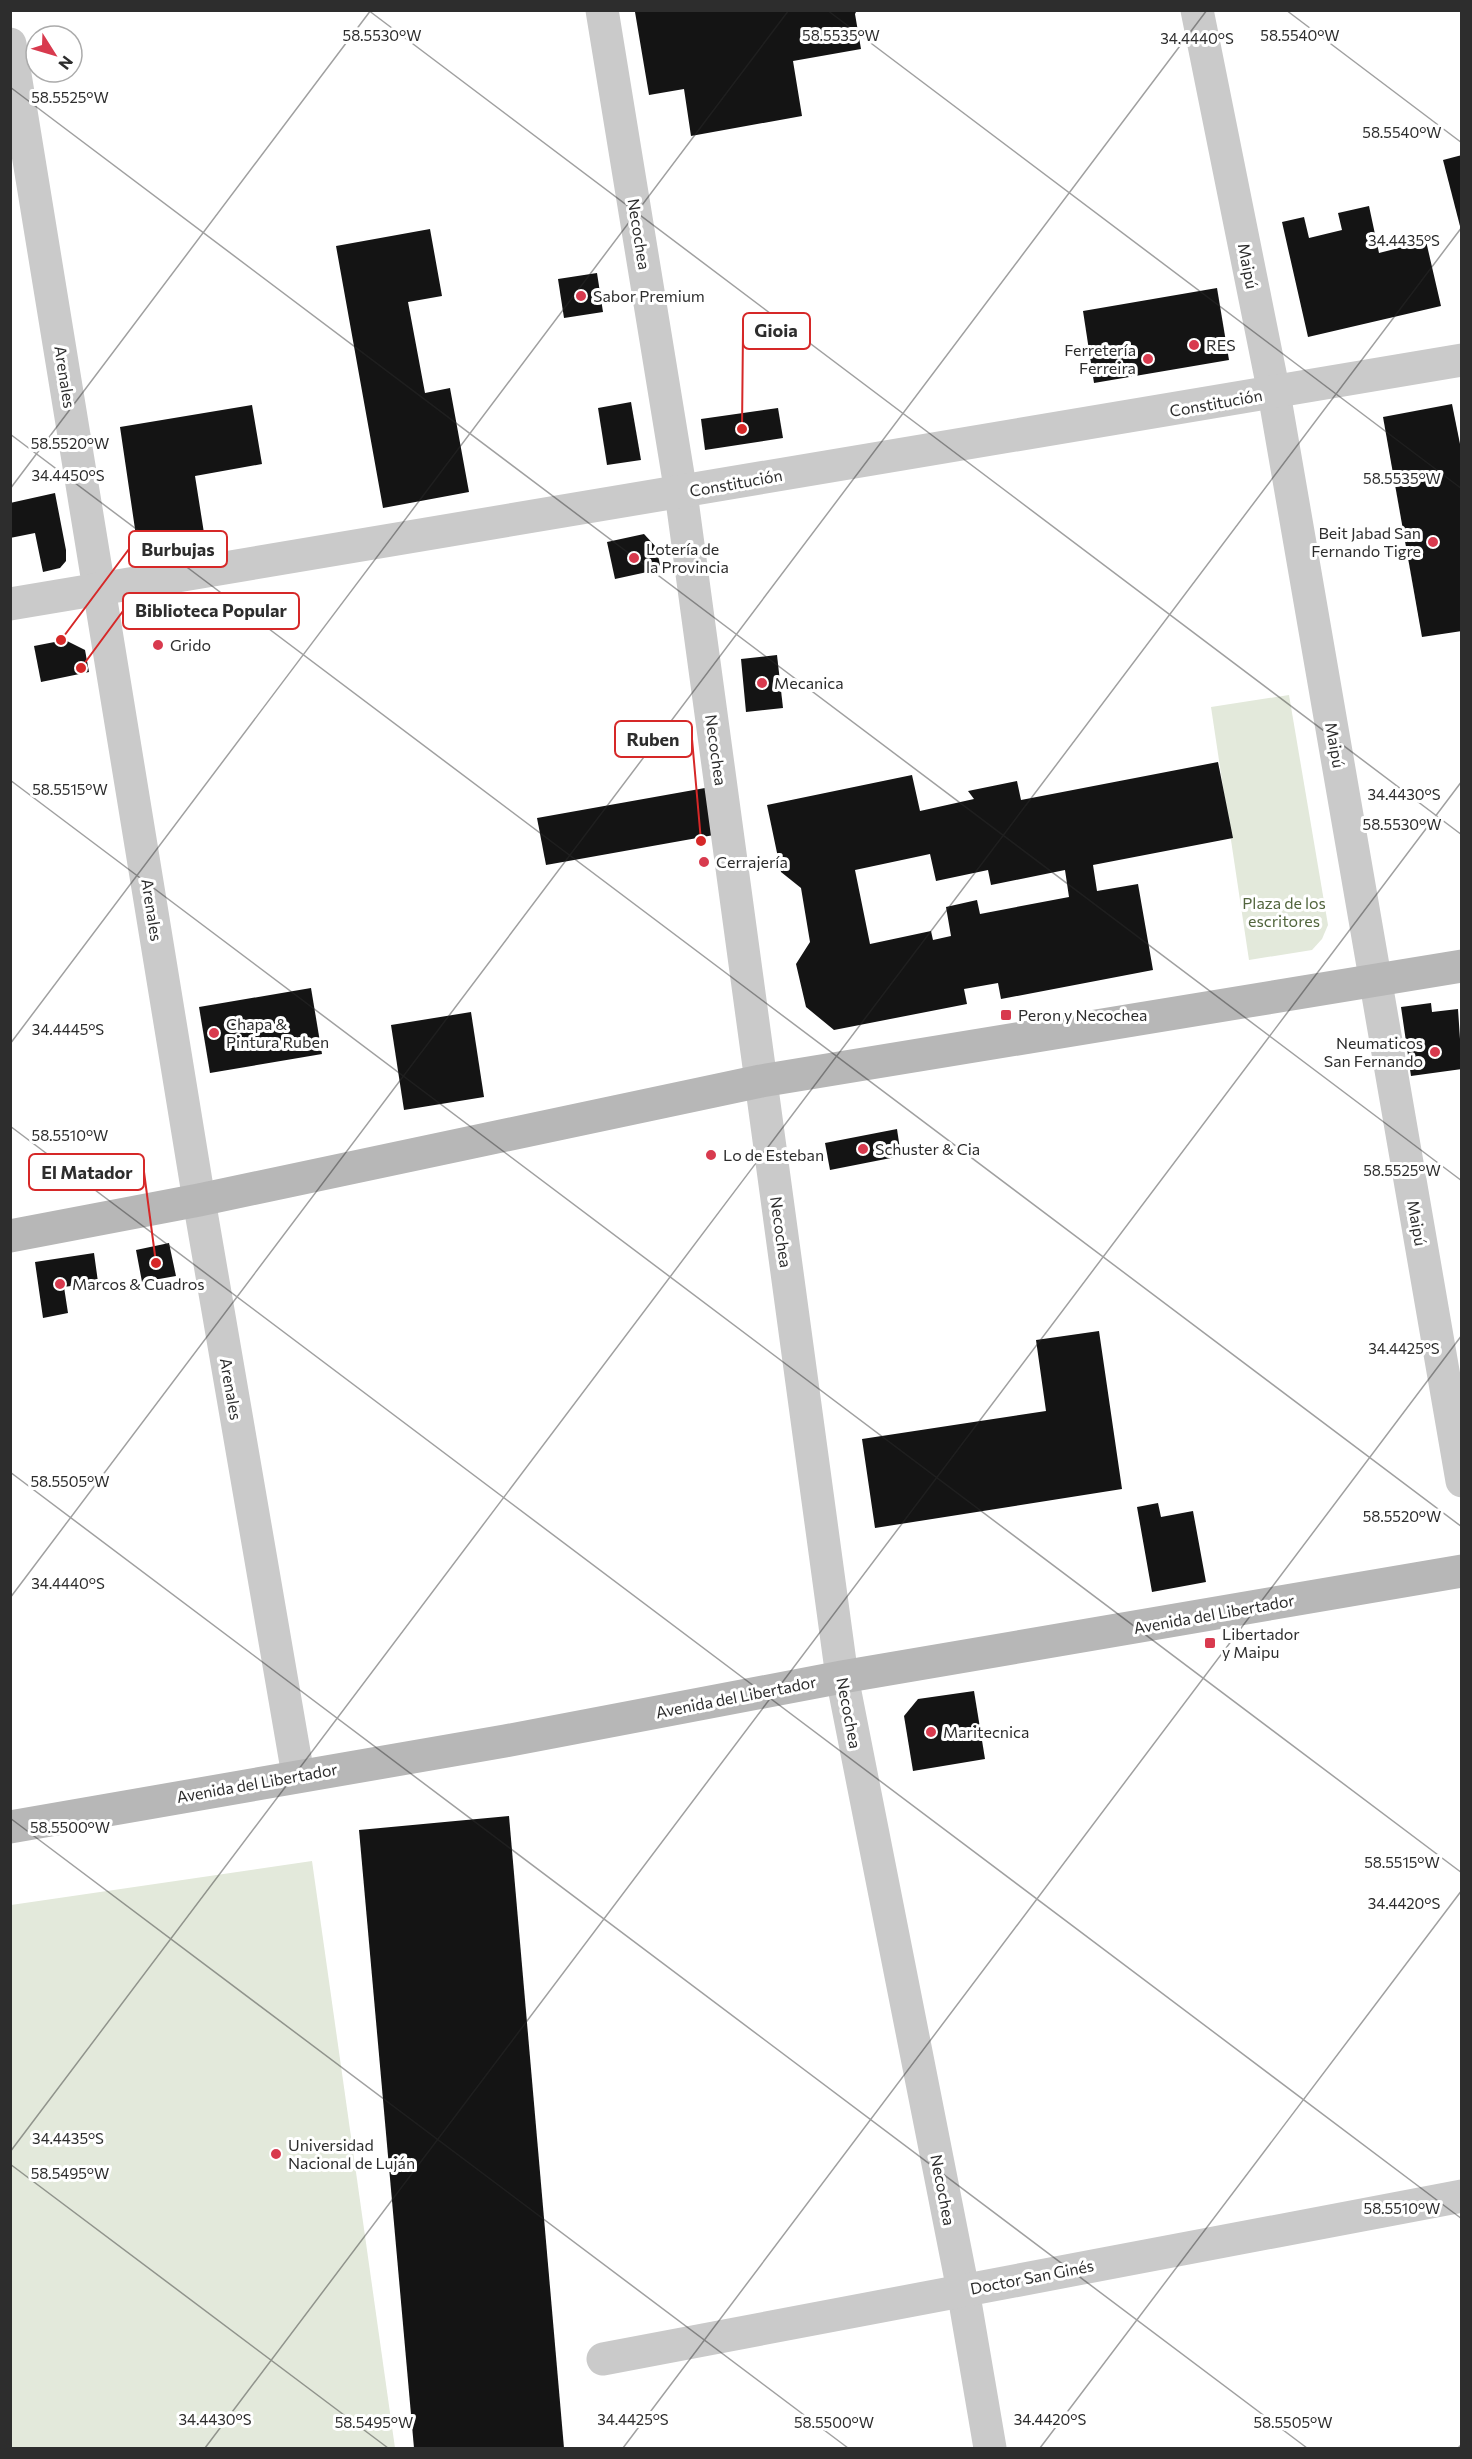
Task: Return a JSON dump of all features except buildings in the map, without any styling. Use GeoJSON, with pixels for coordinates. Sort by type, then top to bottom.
{"type":"FeatureCollection","features":[{"type":"Feature","properties":{"kind":"main road"},"geometry":{"type":"LineString","coordinates":[[10,1236],[199,1200],[761,1081],[1375,982],[1461,966]]}},
{"type":"Feature","properties":{"kind":"main road","name":"Avenida del Libertador"},"geometry":{"type":"LineString","coordinates":[[10,1827],[517,1738],[842,1677],[1461,1571]]}},
{"type":"Feature","properties":{"kind":"street","name":"Necochea"},"geometry":{"type":"LineString","coordinates":[[602,10],[681,493],[842,1677],[963,2290],[990,2448]]}},
{"type":"Feature","properties":{"kind":"street","name":"Maipú"},"geometry":{"type":"LineString","coordinates":[[1197,10],[1274,393],[1461,1480]]}},
{"type":"Feature","properties":{"kind":"street","name":"Arenales"},"geometry":{"type":"LineString","coordinates":[[10,44],[199,1200],[298,1775]]}},
{"type":"Feature","properties":{"kind":"street","name":"Constitución"},"geometry":{"type":"LineString","coordinates":[[10,604],[681,493],[1461,360]]}},
{"type":"Feature","properties":{"kind":"street","name":"Doctor San Ginés"},"geometry":{"type":"LineString","coordinates":[[603,2359],[1461,2196]]}},
{"type":"Feature","properties":{"kind":"green space","name":"Plaza de los escritores"},"geometry":{"type":"Polygon","coordinates":[[[1289,695],[1328,925],[1322,939],[1312,950],[1249,960],[1211,707],[1289,695]]]}},
{"type":"Feature","properties":{"kind":"green space"},"geometry":{"type":"Polygon","coordinates":[[[312,1861],[395,2448],[11,2448],[11,1905],[312,1861]]]}},
{"type":"Feature","properties":{"kind":"place","name":"Sabor Premium"},"geometry":{"type":"Point","coordinates":[581,296]}},
{"type":"Feature","properties":{"kind":"place","name":"RES"},"geometry":{"type":"Point","coordinates":[1194,345]}},
{"type":"Feature","properties":{"kind":"place","name":"Ferretería Ferreira"},"geometry":{"type":"Point","coordinates":[1148,359]}},
{"type":"Feature","properties":{"kind":"place","name":"Gioia"},"geometry":{"type":"Point","coordinates":[742,429]}},
{"type":"Feature","properties":{"kind":"place","name":"Beit Jabad San Fernando Tigre"},"geometry":{"type":"Point","coordinates":[1433,542]}},
{"type":"Feature","properties":{"kind":"place","name":"Lotería de la Provincia"},"geometry":{"type":"Point","coordinates":[634,558]}},
{"type":"Feature","properties":{"kind":"place","name":"Burbujas"},"geometry":{"type":"Point","coordinates":[61,640]}},
{"type":"Feature","properties":{"kind":"place","name":"Grido"},"geometry":{"type":"Point","coordinates":[158,645]}},
{"type":"Feature","properties":{"kind":"place","name":"Biblioteca Popular"},"geometry":{"type":"Point","coordinates":[81,668]}},
{"type":"Feature","properties":{"kind":"place","name":"Mecanica"},"geometry":{"type":"Point","coordinates":[762,683]}},
{"type":"Feature","properties":{"kind":"place","name":"Ruben"},"geometry":{"type":"Point","coordinates":[701,841]}},
{"type":"Feature","properties":{"kind":"place","name":"Cerrajería"},"geometry":{"type":"Point","coordinates":[704,862]}},
{"type":"Feature","properties":{"kind":"place","name":"Peron y Necochea"},"geometry":{"type":"Point","coordinates":[1006,1015]}},
{"type":"Feature","properties":{"kind":"place","name":"Chapa & Pintura Ruben"},"geometry":{"type":"Point","coordinates":[214,1033]}},
{"type":"Feature","properties":{"kind":"place","name":"Neumaticos San Fernando"},"geometry":{"type":"Point","coordinates":[1435,1052]}},
{"type":"Feature","properties":{"kind":"place","name":"Schuster & Cia"},"geometry":{"type":"Point","coordinates":[863,1149]}},
{"type":"Feature","properties":{"kind":"place","name":"Lo de Esteban"},"geometry":{"type":"Point","coordinates":[711,1155]}},
{"type":"Feature","properties":{"kind":"place","name":"El Matador"},"geometry":{"type":"Point","coordinates":[156,1263]}},
{"type":"Feature","properties":{"kind":"place","name":"Marcos & Cuadros"},"geometry":{"type":"Point","coordinates":[60,1284]}},
{"type":"Feature","properties":{"kind":"place","name":"Libertador y Maipu"},"geometry":{"type":"Point","coordinates":[1210,1643]}},
{"type":"Feature","properties":{"kind":"place","name":"Maritecnica"},"geometry":{"type":"Point","coordinates":[931,1732]}},
{"type":"Feature","properties":{"kind":"place","name":"Universidad Nacional de Luján"},"geometry":{"type":"Point","coordinates":[276,2154]}}]}
